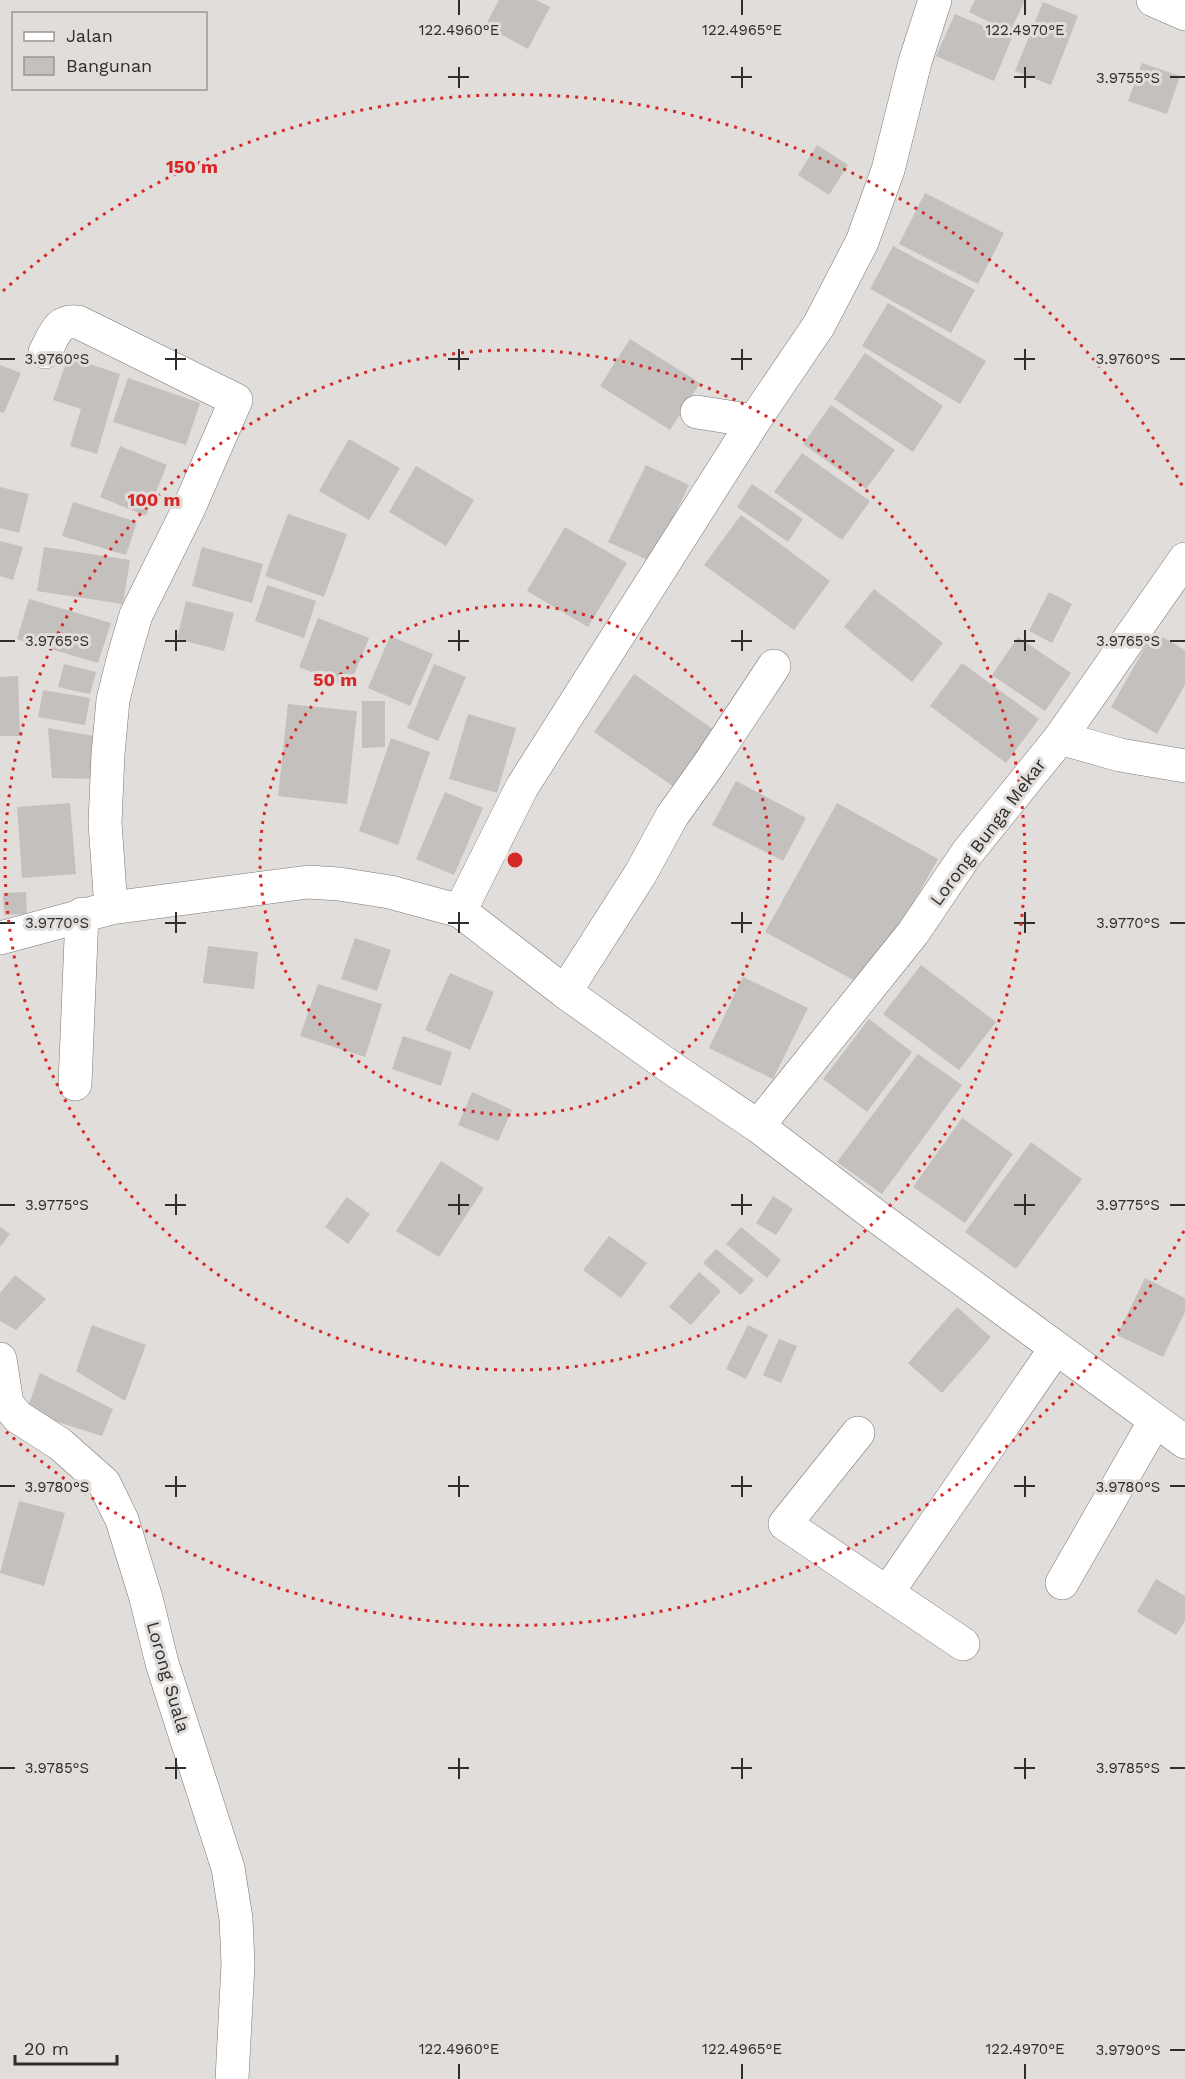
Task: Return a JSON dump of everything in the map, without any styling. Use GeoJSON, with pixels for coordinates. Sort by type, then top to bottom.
{"type":"FeatureCollection","features":[{"type":"Feature","properties":{"kind":"street"},"geometry":{"type":"LineString","coordinates":[[460,912],[522,787],[754,421],[819,325],[862,242],[888,170],[909,82],[935,0]]}},
{"type":"Feature","properties":{"kind":"street"},"geometry":{"type":"LineString","coordinates":[[1153,0],[1185,14]]}},
{"type":"Feature","properties":{"kind":"street"},"geometry":{"type":"LineString","coordinates":[[45,352],[61,324],[69,321],[78,322],[236,400],[188,510],[135,615],[113,700],[105,823],[75,1084]]}},
{"type":"Feature","properties":{"kind":"street"},"geometry":{"type":"LineString","coordinates":[[697,412],[754,421]]}},
{"type":"Feature","properties":{"kind":"street","name":"Lorong Bunga Mekar"},"geometry":{"type":"LineString","coordinates":[[758,1126],[913,933],[967,854],[1060,738],[1185,559]]}},
{"type":"Feature","properties":{"kind":"street"},"geometry":{"type":"LineString","coordinates":[[565,992],[641,873],[672,816],[774,666]]}},
{"type":"Feature","properties":{"kind":"street"},"geometry":{"type":"LineString","coordinates":[[1060,738],[1120,755],[1185,766]]}},
{"type":"Feature","properties":{"kind":"street"},"geometry":{"type":"LineString","coordinates":[[0,938],[96,911],[308,882],[390,892],[460,912],[565,992],[758,1126],[886,1223],[1185,1442]]}},
{"type":"Feature","properties":{"kind":"street"},"geometry":{"type":"LineString","coordinates":[[887,1593],[1056,1348]]}},
{"type":"Feature","properties":{"kind":"street","name":"Lorong Suala"},"geometry":{"type":"LineString","coordinates":[[0,1359],[7,1404],[18,1417],[60,1444],[104,1483],[125,1530],[146,1598],[162,1663],[228,1868],[236,1919],[238,1964],[232,2079]]}},
{"type":"Feature","properties":{"kind":"street"},"geometry":{"type":"LineString","coordinates":[[1062,1583],[1155,1421]]}},
{"type":"Feature","properties":{"kind":"street"},"geometry":{"type":"LineString","coordinates":[[858,1433],[785,1524],[963,1644]]}},
{"type":"Feature","properties":{"kind":"building"},"geometry":{"type":"Polygon","coordinates":[[[499,0],[536,0],[550,7],[528,49],[485,26],[499,0]]]}},
{"type":"Feature","properties":{"kind":"building"},"geometry":{"type":"Polygon","coordinates":[[[975,0],[1025,0],[1010,32],[969,12],[975,0]]]}},
{"type":"Feature","properties":{"kind":"building"},"geometry":{"type":"Polygon","coordinates":[[[1043,2],[1078,16],[1051,85],[1015,71],[1043,2]]]}},
{"type":"Feature","properties":{"kind":"building"},"geometry":{"type":"Polygon","coordinates":[[[955,14],[1012,38],[994,81],[936,56],[955,14]]]}},
{"type":"Feature","properties":{"kind":"building"},"geometry":{"type":"Polygon","coordinates":[[[1142,63],[1180,76],[1167,114],[1128,101],[1142,63]]]}},
{"type":"Feature","properties":{"kind":"building"},"geometry":{"type":"Polygon","coordinates":[[[817,145],[848,165],[829,195],[798,175],[817,145]]]}},
{"type":"Feature","properties":{"kind":"building"},"geometry":{"type":"Polygon","coordinates":[[[925,193],[1004,233],[978,284],[899,244],[925,193]]]}},
{"type":"Feature","properties":{"kind":"building"},"geometry":{"type":"Polygon","coordinates":[[[893,246],[975,290],[951,333],[870,289],[893,246]]]}},
{"type":"Feature","properties":{"kind":"building"},"geometry":{"type":"Polygon","coordinates":[[[888,303],[986,361],[960,404],[862,346],[888,303]]]}},
{"type":"Feature","properties":{"kind":"building"},"geometry":{"type":"Polygon","coordinates":[[[630,339],[700,383],[670,430],[600,386],[630,339]]]}},
{"type":"Feature","properties":{"kind":"building"},"geometry":{"type":"Polygon","coordinates":[[[865,353],[943,406],[913,452],[834,399],[865,353]]]}},
{"type":"Feature","properties":{"kind":"building"},"geometry":{"type":"Polygon","coordinates":[[[68,357],[120,374],[97,454],[70,446],[81,409],[53,400],[68,357]]]}},
{"type":"Feature","properties":{"kind":"building"},"geometry":{"type":"Polygon","coordinates":[[[0,365],[21,373],[4,413],[0,412],[0,365]]]}},
{"type":"Feature","properties":{"kind":"building"},"geometry":{"type":"Polygon","coordinates":[[[128,378],[200,403],[186,445],[113,422],[128,378]]]}},
{"type":"Feature","properties":{"kind":"building"},"geometry":{"type":"Polygon","coordinates":[[[831,405],[895,450],[866,489],[803,444],[831,405]]]}},
{"type":"Feature","properties":{"kind":"building"},"geometry":{"type":"Polygon","coordinates":[[[349,439],[400,468],[369,520],[319,491],[349,439]]]}},
{"type":"Feature","properties":{"kind":"building"},"geometry":{"type":"Polygon","coordinates":[[[120,446],[167,465],[146,516],[100,497],[120,446]]]}},
{"type":"Feature","properties":{"kind":"building"},"geometry":{"type":"Polygon","coordinates":[[[802,453],[870,501],[842,540],[774,492],[802,453]]]}},
{"type":"Feature","properties":{"kind":"building"},"geometry":{"type":"Polygon","coordinates":[[[646,465],[689,485],[652,562],[608,542],[646,465]]]}},
{"type":"Feature","properties":{"kind":"building"},"geometry":{"type":"Polygon","coordinates":[[[416,466],[474,500],[446,546],[389,512],[416,466]]]}},
{"type":"Feature","properties":{"kind":"building"},"geometry":{"type":"Polygon","coordinates":[[[752,484],[803,519],[788,542],[737,507],[752,484]]]}},
{"type":"Feature","properties":{"kind":"building"},"geometry":{"type":"Polygon","coordinates":[[[0,487],[29,494],[19,533],[0,528],[0,487]]]}},
{"type":"Feature","properties":{"kind":"building"},"geometry":{"type":"Polygon","coordinates":[[[73,502],[137,522],[126,555],[62,536],[73,502]]]}},
{"type":"Feature","properties":{"kind":"building"},"geometry":{"type":"Polygon","coordinates":[[[288,514],[347,534],[324,597],[265,576],[288,514]]]}},
{"type":"Feature","properties":{"kind":"building"},"geometry":{"type":"Polygon","coordinates":[[[741,515],[830,581],[794,630],[704,565],[741,515]]]}},
{"type":"Feature","properties":{"kind":"building"},"geometry":{"type":"Polygon","coordinates":[[[565,527],[627,563],[588,627],[527,591],[565,527]]]}},
{"type":"Feature","properties":{"kind":"building"},"geometry":{"type":"Polygon","coordinates":[[[0,541],[23,547],[13,580],[0,576],[0,541]]]}},
{"type":"Feature","properties":{"kind":"building"},"geometry":{"type":"Polygon","coordinates":[[[44,547],[130,560],[123,604],[37,591],[44,547]]]}},
{"type":"Feature","properties":{"kind":"building"},"geometry":{"type":"Polygon","coordinates":[[[202,547],[263,564],[252,603],[192,586],[202,547]]]}},
{"type":"Feature","properties":{"kind":"building"},"geometry":{"type":"Polygon","coordinates":[[[267,585],[316,601],[304,638],[255,621],[267,585]]]}},
{"type":"Feature","properties":{"kind":"building"},"geometry":{"type":"Polygon","coordinates":[[[874,589],[943,643],[912,682],[844,627],[874,589]]]}},
{"type":"Feature","properties":{"kind":"building"},"geometry":{"type":"Polygon","coordinates":[[[1049,592],[1072,604],[1052,643],[1029,631],[1049,592]]]}},
{"type":"Feature","properties":{"kind":"building"},"geometry":{"type":"Polygon","coordinates":[[[29,599],[111,623],[98,663],[17,639],[29,599]]]}},
{"type":"Feature","properties":{"kind":"building"},"geometry":{"type":"Polygon","coordinates":[[[186,601],[234,613],[224,651],[177,639],[186,601]]]}},
{"type":"Feature","properties":{"kind":"building"},"geometry":{"type":"Polygon","coordinates":[[[318,618],[369,638],[349,687],[299,667],[318,618]]]}},
{"type":"Feature","properties":{"kind":"building"},"geometry":{"type":"Polygon","coordinates":[[[1154,632],[1185,650],[1185,685],[1157,734],[1111,707],[1154,632]]]}},
{"type":"Feature","properties":{"kind":"building"},"geometry":{"type":"Polygon","coordinates":[[[390,636],[433,654],[410,706],[368,688],[390,636]]]}},
{"type":"Feature","properties":{"kind":"building"},"geometry":{"type":"Polygon","coordinates":[[[1018,637],[1071,673],[1045,711],[992,675],[1018,637]]]}},
{"type":"Feature","properties":{"kind":"building"},"geometry":{"type":"Polygon","coordinates":[[[962,663],[1039,719],[1006,763],[930,706],[962,663]]]}},
{"type":"Feature","properties":{"kind":"building"},"geometry":{"type":"Polygon","coordinates":[[[64,664],[96,672],[90,694],[58,687],[64,664]]]}},
{"type":"Feature","properties":{"kind":"building"},"geometry":{"type":"Polygon","coordinates":[[[434,664],[466,677],[438,741],[407,728],[434,664]]]}},
{"type":"Feature","properties":{"kind":"building"},"geometry":{"type":"Polygon","coordinates":[[[634,674],[717,732],[677,789],[594,732],[634,674]]]}},
{"type":"Feature","properties":{"kind":"building"},"geometry":{"type":"Polygon","coordinates":[[[18,676],[20,736],[0,736],[0,677],[18,676]]]}},
{"type":"Feature","properties":{"kind":"building"},"geometry":{"type":"Polygon","coordinates":[[[43,690],[90,698],[85,725],[38,717],[43,690]]]}},
{"type":"Feature","properties":{"kind":"building"},"geometry":{"type":"Polygon","coordinates":[[[362,701],[385,701],[385,747],[362,748],[362,701]]]}},
{"type":"Feature","properties":{"kind":"building"},"geometry":{"type":"Polygon","coordinates":[[[288,704],[357,711],[347,804],[278,796],[288,704]]]}},
{"type":"Feature","properties":{"kind":"building"},"geometry":{"type":"Polygon","coordinates":[[[468,714],[516,728],[497,793],[449,779],[468,714]]]}},
{"type":"Feature","properties":{"kind":"building"},"geometry":{"type":"Polygon","coordinates":[[[48,728],[94,736],[98,779],[52,778],[48,728]]]}},
{"type":"Feature","properties":{"kind":"building"},"geometry":{"type":"Polygon","coordinates":[[[391,738],[430,752],[398,845],[359,831],[391,738]]]}},
{"type":"Feature","properties":{"kind":"building"},"geometry":{"type":"Polygon","coordinates":[[[736,781],[806,818],[783,861],[712,825],[736,781]]]}},
{"type":"Feature","properties":{"kind":"building"},"geometry":{"type":"Polygon","coordinates":[[[445,792],[483,808],[454,875],[416,859],[445,792]]]}},
{"type":"Feature","properties":{"kind":"building"},"geometry":{"type":"Polygon","coordinates":[[[70,803],[76,874],[22,878],[17,807],[70,803]]]}},
{"type":"Feature","properties":{"kind":"building"},"geometry":{"type":"Polygon","coordinates":[[[837,803],[938,859],[866,987],[765,932],[837,803]]]}},
{"type":"Feature","properties":{"kind":"building"},"geometry":{"type":"Polygon","coordinates":[[[26,892],[27,914],[4,915],[3,893],[26,892]]]}},
{"type":"Feature","properties":{"kind":"building"},"geometry":{"type":"Polygon","coordinates":[[[355,938],[391,950],[377,991],[341,979],[355,938]]]}},
{"type":"Feature","properties":{"kind":"building"},"geometry":{"type":"Polygon","coordinates":[[[208,946],[258,952],[254,989],[203,983],[208,946]]]}},
{"type":"Feature","properties":{"kind":"building"},"geometry":{"type":"Polygon","coordinates":[[[921,965],[996,1022],[959,1070],[883,1014],[921,965]]]}},
{"type":"Feature","properties":{"kind":"building"},"geometry":{"type":"Polygon","coordinates":[[[450,973],[494,992],[470,1050],[425,1030],[450,973]]]}},
{"type":"Feature","properties":{"kind":"building"},"geometry":{"type":"Polygon","coordinates":[[[743,977],[808,1008],[773,1079],[709,1048],[743,977]]]}},
{"type":"Feature","properties":{"kind":"building"},"geometry":{"type":"Polygon","coordinates":[[[318,984],[382,1004],[365,1057],[300,1036],[318,984]]]}},
{"type":"Feature","properties":{"kind":"building"},"geometry":{"type":"Polygon","coordinates":[[[869,1019],[912,1052],[867,1112],[823,1079],[869,1019]]]}},
{"type":"Feature","properties":{"kind":"building"},"geometry":{"type":"Polygon","coordinates":[[[403,1036],[452,1052],[441,1086],[392,1069],[403,1036]]]}},
{"type":"Feature","properties":{"kind":"building"},"geometry":{"type":"Polygon","coordinates":[[[918,1054],[962,1085],[882,1194],[837,1162],[918,1054]]]}},
{"type":"Feature","properties":{"kind":"building"},"geometry":{"type":"Polygon","coordinates":[[[472,1092],[512,1110],[498,1141],[458,1125],[472,1092]]]}},
{"type":"Feature","properties":{"kind":"building"},"geometry":{"type":"Polygon","coordinates":[[[962,1118],[1013,1154],[965,1223],[913,1187],[962,1118]]]}},
{"type":"Feature","properties":{"kind":"building"},"geometry":{"type":"Polygon","coordinates":[[[1031,1142],[1082,1179],[1016,1269],[965,1232],[1031,1142]]]}},
{"type":"Feature","properties":{"kind":"building"},"geometry":{"type":"Polygon","coordinates":[[[441,1161],[484,1188],[439,1257],[396,1231],[441,1161]]]}},
{"type":"Feature","properties":{"kind":"building"},"geometry":{"type":"Polygon","coordinates":[[[773,1196],[793,1209],[776,1235],[756,1223],[773,1196]]]}},
{"type":"Feature","properties":{"kind":"building"},"geometry":{"type":"Polygon","coordinates":[[[347,1197],[370,1214],[348,1244],[325,1227],[347,1197]]]}},
{"type":"Feature","properties":{"kind":"building"},"geometry":{"type":"Polygon","coordinates":[[[0,1227],[10,1234],[0,1247],[0,1227]]]}},
{"type":"Feature","properties":{"kind":"building"},"geometry":{"type":"Polygon","coordinates":[[[741,1227],[781,1260],[767,1278],[726,1244],[741,1227]]]}},
{"type":"Feature","properties":{"kind":"building"},"geometry":{"type":"Polygon","coordinates":[[[609,1236],[647,1263],[621,1298],[583,1270],[609,1236]]]}},
{"type":"Feature","properties":{"kind":"building"},"geometry":{"type":"Polygon","coordinates":[[[716,1249],[754,1280],[741,1295],[703,1263],[716,1249]]]}},
{"type":"Feature","properties":{"kind":"building"},"geometry":{"type":"Polygon","coordinates":[[[699,1272],[721,1291],[691,1325],[669,1307],[699,1272]]]}},
{"type":"Feature","properties":{"kind":"building"},"geometry":{"type":"Polygon","coordinates":[[[15,1275],[46,1299],[16,1330],[0,1321],[0,1293],[15,1275]]]}},
{"type":"Feature","properties":{"kind":"building"},"geometry":{"type":"Polygon","coordinates":[[[1145,1278],[1185,1298],[1185,1312],[1163,1357],[1117,1335],[1145,1278]]]}},
{"type":"Feature","properties":{"kind":"building"},"geometry":{"type":"Polygon","coordinates":[[[957,1307],[991,1337],[942,1393],[908,1363],[957,1307]]]}},
{"type":"Feature","properties":{"kind":"building"},"geometry":{"type":"Polygon","coordinates":[[[92,1325],[146,1345],[125,1401],[76,1371],[92,1325]]]}},
{"type":"Feature","properties":{"kind":"building"},"geometry":{"type":"Polygon","coordinates":[[[748,1325],[768,1335],[746,1379],[726,1369],[748,1325]]]}},
{"type":"Feature","properties":{"kind":"building"},"geometry":{"type":"Polygon","coordinates":[[[779,1339],[797,1346],[781,1383],[763,1375],[779,1339]]]}},
{"type":"Feature","properties":{"kind":"building"},"geometry":{"type":"Polygon","coordinates":[[[40,1373],[113,1409],[102,1436],[26,1412],[40,1373]]]}},
{"type":"Feature","properties":{"kind":"building"},"geometry":{"type":"Polygon","coordinates":[[[19,1501],[65,1513],[44,1586],[0,1573],[19,1501]]]}},
{"type":"Feature","properties":{"kind":"building"},"geometry":{"type":"Polygon","coordinates":[[[1156,1579],[1185,1596],[1185,1621],[1176,1635],[1137,1612],[1156,1579]]]}}]}
